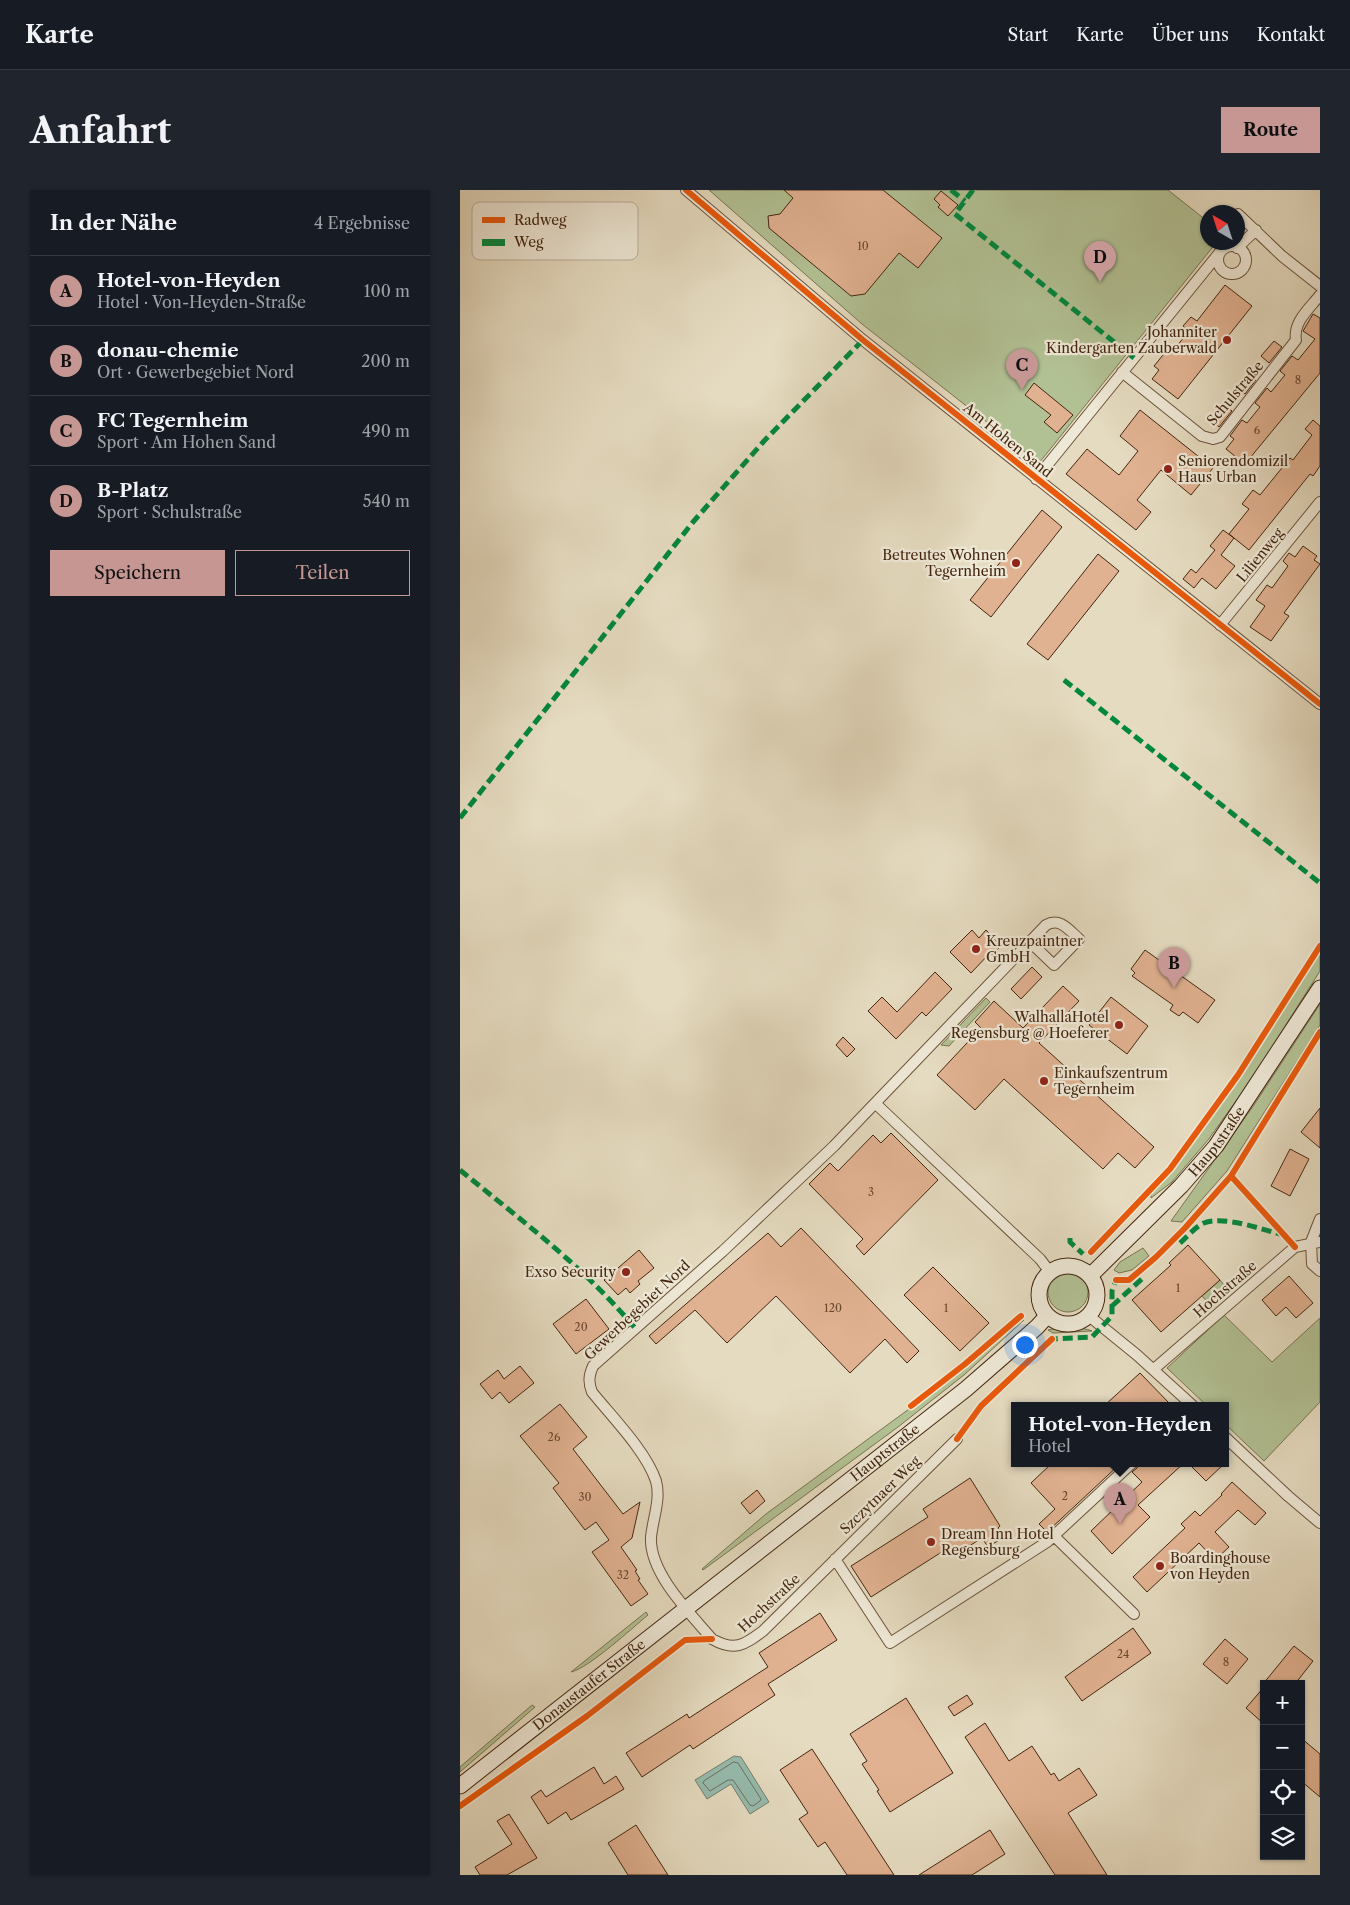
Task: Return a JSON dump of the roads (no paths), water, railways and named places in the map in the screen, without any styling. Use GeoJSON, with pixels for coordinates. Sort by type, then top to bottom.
{"type":"FeatureCollection","features":[{"type":"Feature","properties":{"kind":"main road","name":"Hauptstraße"},"geometry":{"type":"LineString","coordinates":[[1090,1276],[1182,1186],[1216,1146],[1320,988]]}},
{"type":"Feature","properties":{"kind":"main road"},"geometry":{"type":"LineString","coordinates":[[1066,1266],[1083,1270],[1090,1276],[1095,1283],[1097,1291],[1094,1309],[1089,1316],[1073,1324],[1064,1324],[1055,1322],[1047,1316],[1042,1308],[1039,1293],[1044,1279],[1050,1272],[1066,1266]]}},
{"type":"Feature","properties":{"kind":"main road","name":"Hauptstraße"},"geometry":{"type":"LineString","coordinates":[[718,1583],[966,1389],[1037,1328],[1047,1316]]}},
{"type":"Feature","properties":{"kind":"main road","name":"Donaustaufer Straße"},"geometry":{"type":"LineString","coordinates":[[460,1786],[718,1583]]}},
{"type":"Feature","properties":{"kind":"street","name":"Am Hohen Sand"},"geometry":{"type":"LineString","coordinates":[[686,190],[863,340],[1320,704]]}},
{"type":"Feature","properties":{"kind":"street"},"geometry":{"type":"LineString","coordinates":[[1245,220],[1282,256],[1320,286]]}},
{"type":"Feature","properties":{"kind":"street"},"geometry":{"type":"LineString","coordinates":[[1245,241],[1256,230]]}},
{"type":"Feature","properties":{"kind":"street"},"geometry":{"type":"LineString","coordinates":[[1036,479],[1220,252],[1224,250]]}},
{"type":"Feature","properties":{"kind":"street"},"geometry":{"type":"LineString","coordinates":[[1220,252],[1218,263],[1220,268],[1228,274],[1234,274],[1243,269],[1245,264],[1243,253],[1240,250]]}},
{"type":"Feature","properties":{"kind":"street","name":"Schulstraße"},"geometry":{"type":"LineString","coordinates":[[1122,372],[1202,436],[1213,439],[1220,437],[1296,340],[1295,333],[1298,323],[1320,295]]}},
{"type":"Feature","properties":{"kind":"street","name":"Lilienweg"},"geometry":{"type":"LineString","coordinates":[[1220,626],[1320,502]]}},
{"type":"Feature","properties":{"kind":"street","name":"Gewerbegebiet Nord"},"geometry":{"type":"LineString","coordinates":[[686,1608],[659,1573],[653,1555],[651,1537],[658,1497],[656,1483],[650,1466],[592,1392],[589,1384],[589,1374],[593,1366],[722,1251],[814,1165],[876,1104],[1046,925],[1057,922],[1062,923],[1079,939],[1054,965],[1030,942]]}},
{"type":"Feature","properties":{"kind":"street"},"geometry":{"type":"LineString","coordinates":[[876,1104],[1036,1256],[1050,1272]]}},
{"type":"Feature","properties":{"kind":"street"},"geometry":{"type":"LineString","coordinates":[[1320,1219],[1312,1264],[1320,1271]]}},
{"type":"Feature","properties":{"kind":"street","name":"Hochstraße"},"geometry":{"type":"LineString","coordinates":[[1154,1369],[1294,1248],[1316,1242]]}},
{"type":"Feature","properties":{"kind":"street"},"geometry":{"type":"LineString","coordinates":[[1089,1316],[1154,1369],[1189,1402]]}},
{"type":"Feature","properties":{"kind":"street","name":"Szczytnaer Weg"},"geometry":{"type":"LineString","coordinates":[[822,1571],[957,1439]]}},
{"type":"Feature","properties":{"kind":"street"},"geometry":{"type":"LineString","coordinates":[[1229,1441],[1320,1523]]}},
{"type":"Feature","properties":{"kind":"street"},"geometry":{"type":"LineString","coordinates":[[835,1559],[890,1643],[1054,1536],[1128,1467]]}},
{"type":"Feature","properties":{"kind":"street"},"geometry":{"type":"LineString","coordinates":[[1054,1536],[1134,1614]]}},
{"type":"Feature","properties":{"kind":"street","name":"Hochstraße"},"geometry":{"type":"LineString","coordinates":[[686,1608],[712,1640],[723,1646],[735,1647],[747,1643],[763,1631],[822,1571]]}},
{"type":"Feature","properties":{"kind":"water"},"geometry":{"type":"Polygon","coordinates":[[[734,1756],[741,1757],[769,1802],[750,1814],[731,1784],[707,1799],[695,1780],[734,1756]]]}},
{"type":"Feature","properties":{"kind":"place","name":"B-Platz"},"geometry":{"type":"Point","coordinates":[1100,282]}},
{"type":"Feature","properties":{"kind":"place","name":"Johanniter Kindergarten Zauberwald"},"geometry":{"type":"Point","coordinates":[1227,340]}},
{"type":"Feature","properties":{"kind":"place","name":"FC Tegernheim"},"geometry":{"type":"Point","coordinates":[1022,390]}},
{"type":"Feature","properties":{"kind":"place","name":"Seniorendomizil Haus Urban"},"geometry":{"type":"Point","coordinates":[1168,469]}},
{"type":"Feature","properties":{"kind":"place","name":"Betreutes Wohnen Tegernheim"},"geometry":{"type":"Point","coordinates":[1016,563]}},
{"type":"Feature","properties":{"kind":"place","name":"Kreuzpaintner GmbH"},"geometry":{"type":"Point","coordinates":[976,949]}},
{"type":"Feature","properties":{"kind":"place","name":"donau-chemie"},"geometry":{"type":"Point","coordinates":[1174,988]}},
{"type":"Feature","properties":{"kind":"place","name":"WalhallaHotel Regensburg @ Hoeferer"},"geometry":{"type":"Point","coordinates":[1119,1025]}},
{"type":"Feature","properties":{"kind":"place","name":"Einkaufszentrum Tegernheim"},"geometry":{"type":"Point","coordinates":[1044,1081]}},
{"type":"Feature","properties":{"kind":"place","name":"Exso Security"},"geometry":{"type":"Point","coordinates":[626,1272]}},
{"type":"Feature","properties":{"kind":"place","name":"Hotel-von-Heyden"},"geometry":{"type":"Point","coordinates":[1120,1524]}},
{"type":"Feature","properties":{"kind":"place","name":"Dream Inn Hotel Regensburg"},"geometry":{"type":"Point","coordinates":[931,1542]}},
{"type":"Feature","properties":{"kind":"place","name":"Boardinghouse von Heyden"},"geometry":{"type":"Point","coordinates":[1160,1566]}}]}
